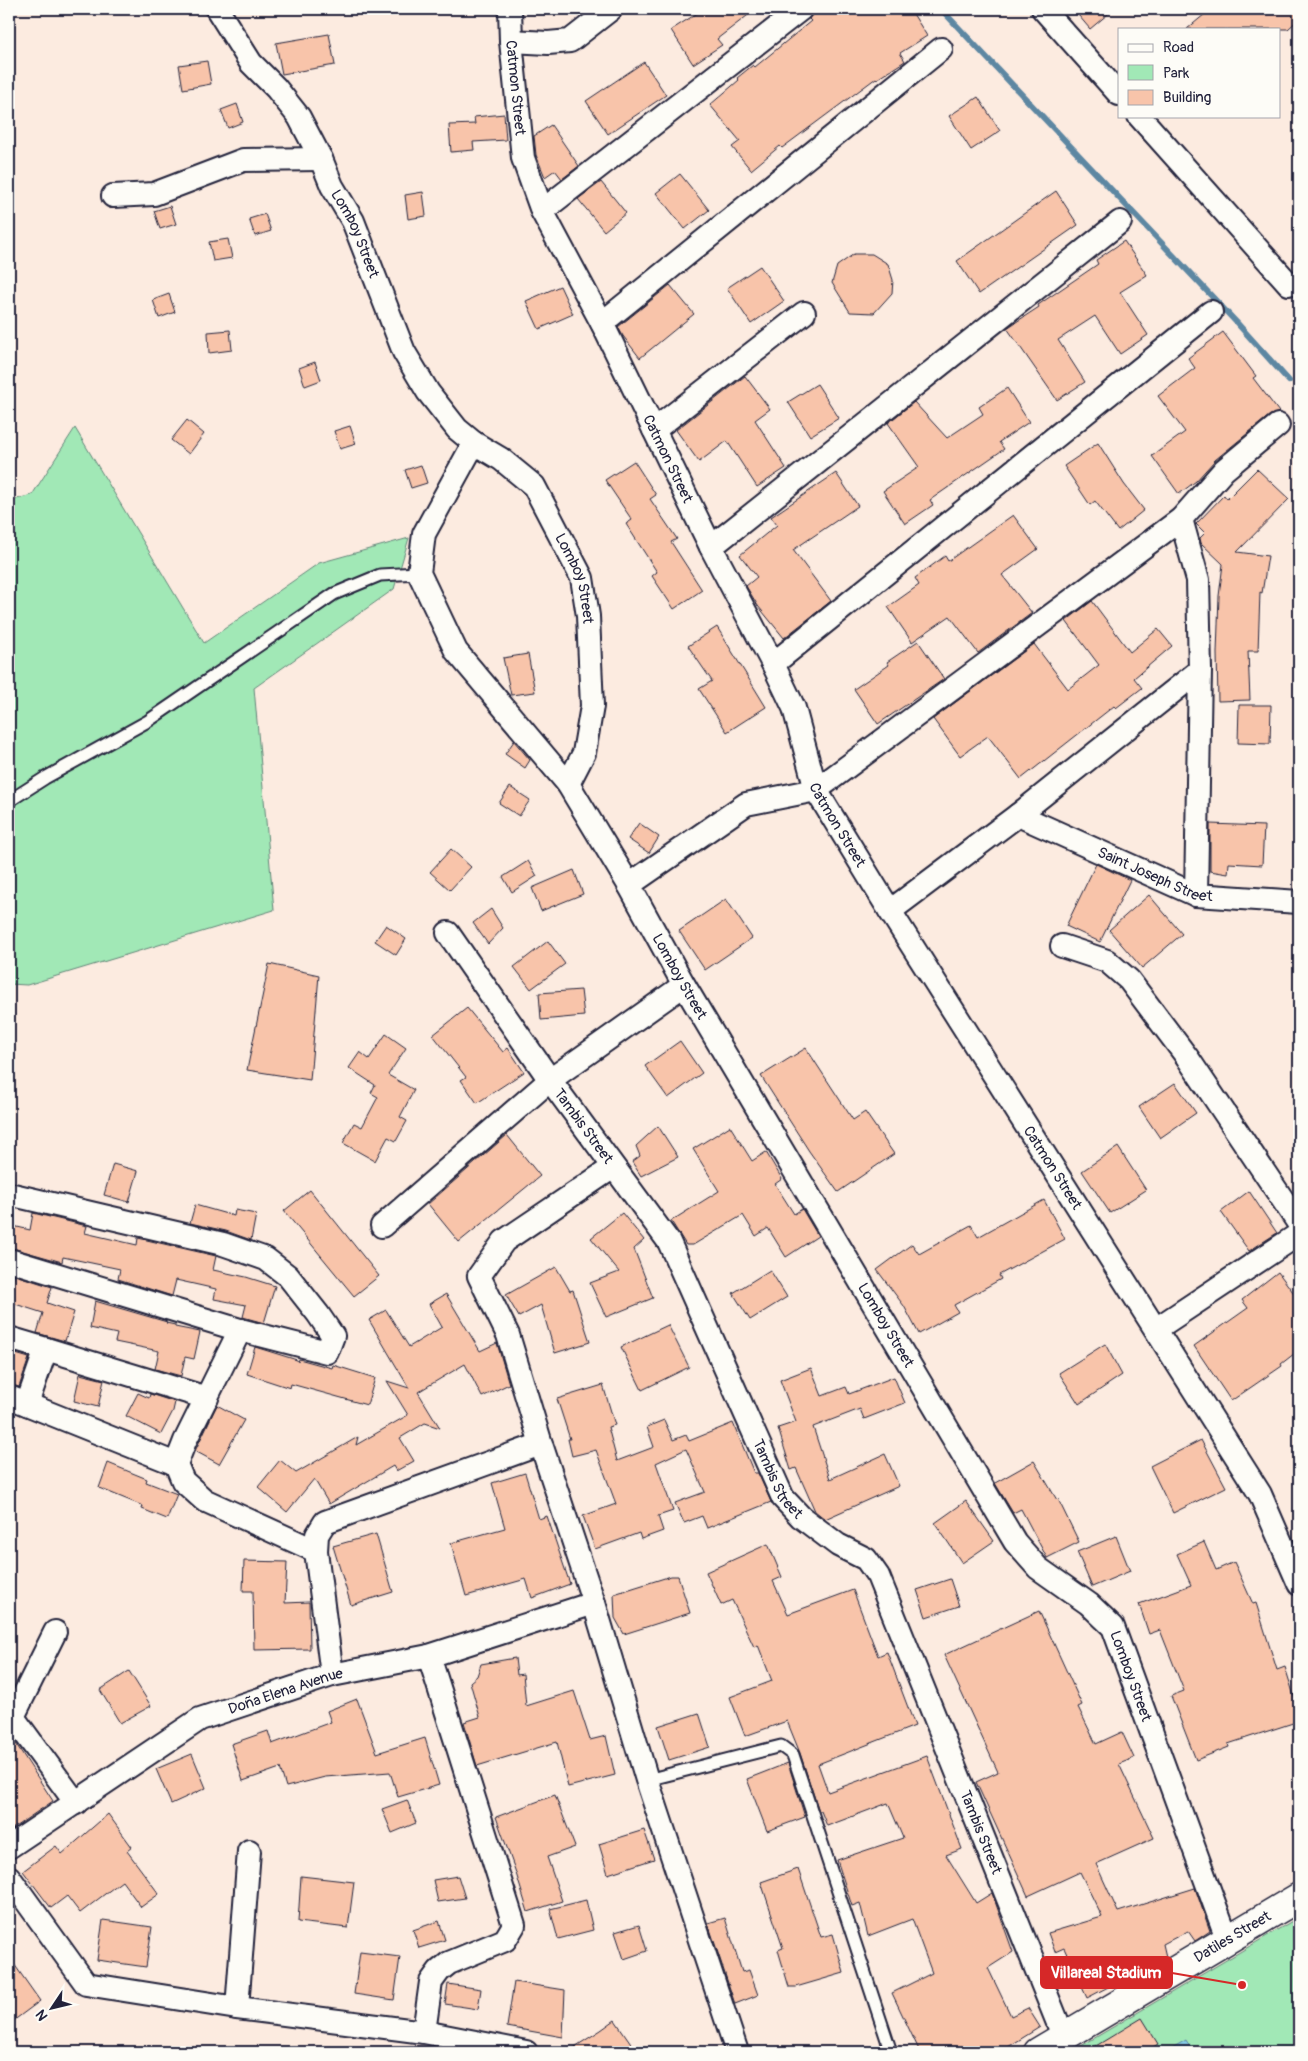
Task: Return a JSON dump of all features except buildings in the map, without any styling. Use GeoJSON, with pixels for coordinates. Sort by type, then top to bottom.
{"type":"FeatureCollection","features":[{"type":"Feature","properties":{"kind":"main road","name":"Datiles Street"},"geometry":{"type":"LineString","coordinates":[[1038,2052],[1299,1898]]}},
{"type":"Feature","properties":{"kind":"street","name":"Lomboy Street"},"geometry":{"type":"LineString","coordinates":[[217,9],[251,63],[276,88],[299,117],[321,159],[332,186],[353,221],[404,352],[428,392],[457,429],[474,443],[502,459],[534,486],[582,578],[588,616],[592,706],[584,753],[568,784],[629,885],[684,985],[1015,1542],[1038,1568],[1089,1604],[1113,1628],[1228,1941]]}},
{"type":"Feature","properties":{"kind":"street","name":"Catmon Street"},"geometry":{"type":"LineString","coordinates":[[510,9],[511,40],[523,158],[542,211],[602,324],[712,547],[774,664],[794,708],[816,790],[890,911],[1260,1494],[1299,1583]]}},
{"type":"Feature","properties":{"kind":"street"},"geometry":{"type":"LineString","coordinates":[[511,40],[548,43],[570,41],[611,9]]}},
{"type":"Feature","properties":{"kind":"street"},"geometry":{"type":"LineString","coordinates":[[542,211],[802,9]]}},
{"type":"Feature","properties":{"kind":"street"},"geometry":{"type":"LineString","coordinates":[[1043,9],[1118,93]]}},
{"type":"Feature","properties":{"kind":"street"},"geometry":{"type":"LineString","coordinates":[[602,324],[941,49]]}},
{"type":"Feature","properties":{"kind":"street"},"geometry":{"type":"LineString","coordinates":[[1141,118],[1289,284]]}},
{"type":"Feature","properties":{"kind":"street"},"geometry":{"type":"LineString","coordinates":[[113,196],[154,194],[244,160],[321,159]]}},
{"type":"Feature","properties":{"kind":"street"},"geometry":{"type":"LineString","coordinates":[[712,547],[1120,222]]}},
{"type":"Feature","properties":{"kind":"street"},"geometry":{"type":"LineString","coordinates":[[774,664],[1211,312]]}},
{"type":"Feature","properties":{"kind":"street"},"geometry":{"type":"LineString","coordinates":[[654,430],[804,313]]}},
{"type":"Feature","properties":{"kind":"street"},"geometry":{"type":"LineString","coordinates":[[629,885],[746,804],[816,790],[1181,519],[1224,470],[1278,425]]}},
{"type":"Feature","properties":{"kind":"street"},"geometry":{"type":"LineString","coordinates":[[474,443],[424,534],[419,573],[456,651],[568,784]]}},
{"type":"Feature","properties":{"kind":"street"},"geometry":{"type":"LineString","coordinates":[[1181,519],[1198,580],[1200,670],[1196,895]]}},
{"type":"Feature","properties":{"kind":"street"},"geometry":{"type":"LineString","coordinates":[[890,911],[1018,815],[1200,670]]}},
{"type":"Feature","properties":{"kind":"street","name":"Saint Joseph Street"},"geometry":{"type":"LineString","coordinates":[[1018,815],[1196,895],[1299,902]]}},
{"type":"Feature","properties":{"kind":"street","name":"Tambis Street"},"geometry":{"type":"LineString","coordinates":[[448,933],[612,1168],[669,1242],[783,1498],[801,1517],[838,1545],[866,1559],[878,1576],[1064,2038]]}},
{"type":"Feature","properties":{"kind":"street"},"geometry":{"type":"LineString","coordinates":[[1062,946],[1107,960],[1129,980],[1187,1057],[1299,1224]]}},
{"type":"Feature","properties":{"kind":"street"},"geometry":{"type":"LineString","coordinates":[[382,1226],[550,1080],[684,985]]}},
{"type":"Feature","properties":{"kind":"street"},"geometry":{"type":"LineString","coordinates":[[612,1168],[504,1240],[479,1276],[508,1335],[541,1444],[594,1603],[647,1780],[737,2052]]}},
{"type":"Feature","properties":{"kind":"street"},"geometry":{"type":"LineString","coordinates":[[9,1194],[223,1244],[266,1259],[288,1276],[333,1336],[327,1352],[240,1330],[9,1260]]}},
{"type":"Feature","properties":{"kind":"street"},"geometry":{"type":"LineString","coordinates":[[1156,1329],[1299,1234]]}},
{"type":"Feature","properties":{"kind":"street"},"geometry":{"type":"LineString","coordinates":[[240,1330],[185,1441],[176,1464],[183,1482],[204,1500],[316,1551]]}},
{"type":"Feature","properties":{"kind":"street"},"geometry":{"type":"LineString","coordinates":[[9,1338],[121,1370],[207,1398]]}},
{"type":"Feature","properties":{"kind":"street"},"geometry":{"type":"LineString","coordinates":[[46,1349],[18,1400],[176,1464]]}},
{"type":"Feature","properties":{"kind":"street"},"geometry":{"type":"LineString","coordinates":[[332,1675],[316,1551],[317,1534],[325,1522],[541,1444]]}},
{"type":"Feature","properties":{"kind":"street","name":"Doña Elena Avenue"},"geometry":{"type":"LineString","coordinates":[[9,1847],[200,1719],[332,1675],[429,1656],[594,1603]]}},
{"type":"Feature","properties":{"kind":"street"},"geometry":{"type":"LineString","coordinates":[[55,1632],[11,1716],[76,1803]]}},
{"type":"Feature","properties":{"kind":"street"},"geometry":{"type":"LineString","coordinates":[[424,2032],[431,1982],[439,1971],[449,1963],[505,1940],[514,1926],[429,1656]]}},
{"type":"Feature","properties":{"kind":"street"},"geometry":{"type":"LineString","coordinates":[[237,2008],[249,1851]]}},
{"type":"Feature","properties":{"kind":"street"},"geometry":{"type":"LineString","coordinates":[[9,1877],[86,1984],[237,2008],[424,2032],[526,2052]]}},
{"type":"Feature","properties":{"kind":"lane"},"geometry":{"type":"LineString","coordinates":[[9,802],[45,778],[148,721],[334,594],[380,576],[419,573]]}},
{"type":"Feature","properties":{"kind":"lane"},"geometry":{"type":"LineString","coordinates":[[647,1780],[781,1746],[793,1755],[891,2052]]}},
{"type":"Feature","properties":{"kind":"green space"},"geometry":{"type":"Polygon","coordinates":[[[75,428],[204,643],[319,563],[409,538],[394,589],[254,688],[274,910],[27,985],[9,984],[9,501],[32,495],[75,428]]]}},
{"type":"Feature","properties":{"kind":"green space"},"geometry":{"type":"Polygon","coordinates":[[[1299,1917],[1299,2052],[1071,2052],[1299,1917]]]}},
{"type":"Feature","properties":{"kind":"water"},"geometry":{"type":"Polygon","coordinates":[[[1186,2040],[1193,2052],[1165,2052],[1186,2040]]]}},
{"type":"Feature","properties":{"kind":"waterway"},"geometry":{"type":"LineString","coordinates":[[941,9],[1237,323],[1289,381]]}},
{"type":"Feature","properties":{"kind":"place","name":"Villareal Stadium"},"geometry":{"type":"Point","coordinates":[1242,1985]}}]}
